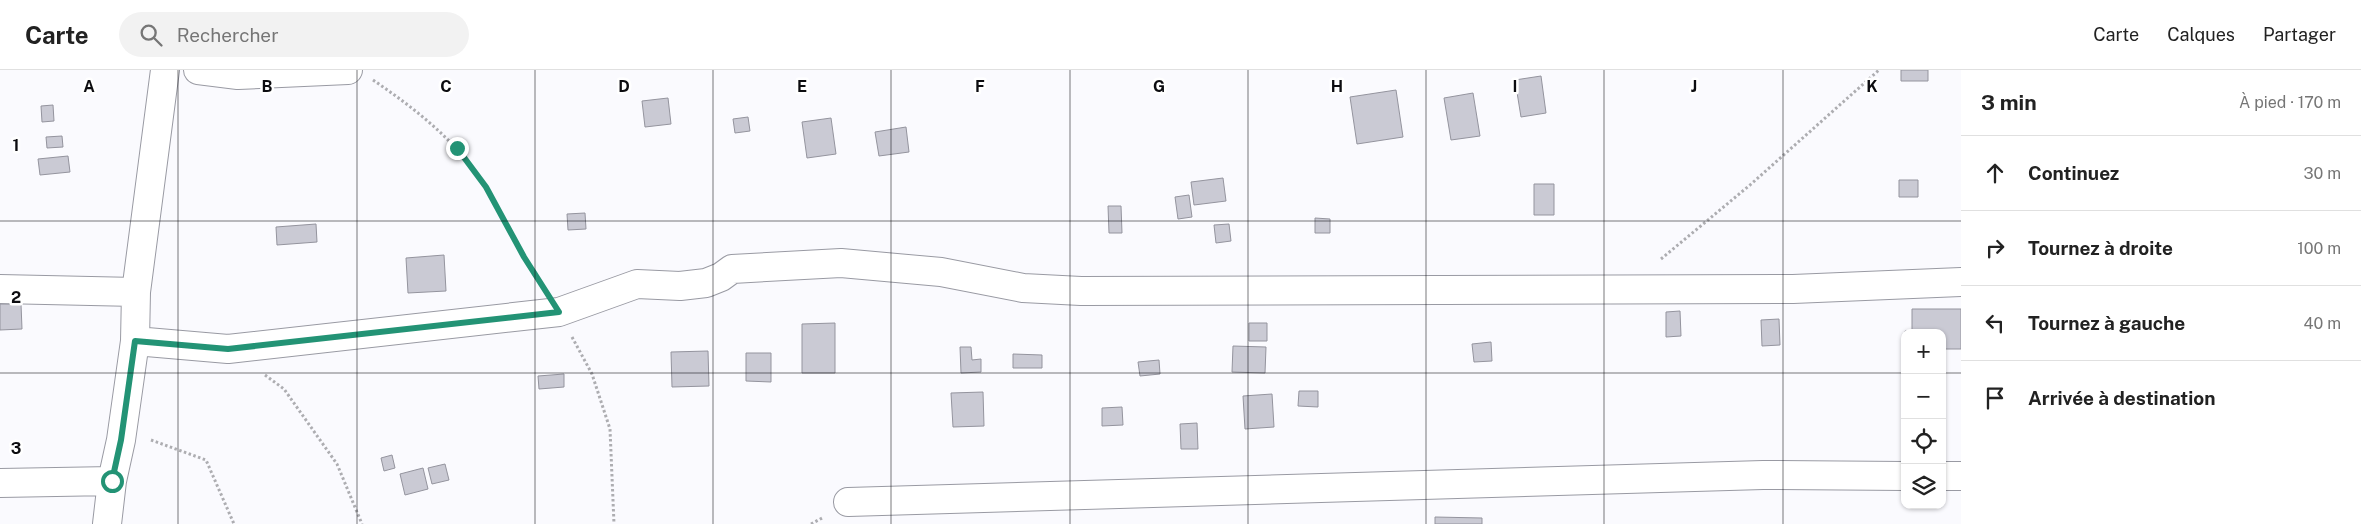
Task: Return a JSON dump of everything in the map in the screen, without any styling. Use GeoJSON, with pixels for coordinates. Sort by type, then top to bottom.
{"type":"FeatureCollection","features":[{"type":"Feature","properties":{"kind":"street"},"geometry":{"type":"LineString","coordinates":[[108,524],[112,481],[121,440],[135,341],[136,292],[165,70]]}},
{"type":"Feature","properties":{"kind":"street"},"geometry":{"type":"LineString","coordinates":[[198,70],[238,75],[357,73]]}},
{"type":"Feature","properties":{"kind":"street"},"geometry":{"type":"LineString","coordinates":[[135,341],[228,349],[559,312],[637,284],[680,286],[706,283],[721,277],[732,269],[841,263],[941,272],[1023,288],[1081,291],[1244,289],[1624,290],[1794,288],[1961,282]]}},
{"type":"Feature","properties":{"kind":"street"},"geometry":{"type":"LineString","coordinates":[[0,289],[136,292]]}},
{"type":"Feature","properties":{"kind":"street"},"geometry":{"type":"LineString","coordinates":[[848,502],[1763,475],[1901,476]]}},
{"type":"Feature","properties":{"kind":"street"},"geometry":{"type":"LineString","coordinates":[[1946,476],[1961,476]]}},
{"type":"Feature","properties":{"kind":"street"},"geometry":{"type":"LineString","coordinates":[[0,483],[112,481]]}},
{"type":"Feature","properties":{"kind":"path"},"geometry":{"type":"LineString","coordinates":[[1624,290],[1750,185],[1879,70]]}},
{"type":"Feature","properties":{"kind":"path"},"geometry":{"type":"LineString","coordinates":[[357,73],[425,117],[457,148],[486,187],[524,257],[559,312],[592,374],[610,429],[614,524]]}},
{"type":"Feature","properties":{"kind":"path"},"geometry":{"type":"LineString","coordinates":[[228,349],[284,390],[337,464],[362,524]]}},
{"type":"Feature","properties":{"kind":"path"},"geometry":{"type":"LineString","coordinates":[[121,440],[138,436],[206,460],[234,524]]}},
{"type":"Feature","properties":{"kind":"building"},"geometry":{"type":"Polygon","coordinates":[[[1901,70],[1928,70],[1928,81],[1901,81],[1901,70]]]}},
{"type":"Feature","properties":{"kind":"building"},"geometry":{"type":"Polygon","coordinates":[[[1541,76],[1546,113],[1521,117],[1515,80],[1541,76]]]}},
{"type":"Feature","properties":{"kind":"building"},"geometry":{"type":"Polygon","coordinates":[[[1396,90],[1403,137],[1357,144],[1350,97],[1396,90]]]}},
{"type":"Feature","properties":{"kind":"building"},"geometry":{"type":"Polygon","coordinates":[[[1473,93],[1480,136],[1451,140],[1444,98],[1473,93]]]}},
{"type":"Feature","properties":{"kind":"building"},"geometry":{"type":"Polygon","coordinates":[[[668,98],[671,124],[645,127],[642,101],[668,98]]]}},
{"type":"Feature","properties":{"kind":"building"},"geometry":{"type":"Polygon","coordinates":[[[53,105],[54,121],[42,122],[41,106],[53,105]]]}},
{"type":"Feature","properties":{"kind":"building"},"geometry":{"type":"Polygon","coordinates":[[[748,117],[750,131],[735,133],[733,119],[748,117]]]}},
{"type":"Feature","properties":{"kind":"building"},"geometry":{"type":"Polygon","coordinates":[[[831,118],[836,154],[807,158],[802,122],[831,118]]]}},
{"type":"Feature","properties":{"kind":"building"},"geometry":{"type":"Polygon","coordinates":[[[906,127],[909,152],[879,156],[875,132],[906,127]]]}},
{"type":"Feature","properties":{"kind":"building"},"geometry":{"type":"Polygon","coordinates":[[[62,136],[63,147],[47,148],[46,137],[62,136]]]}},
{"type":"Feature","properties":{"kind":"building"},"geometry":{"type":"Polygon","coordinates":[[[68,156],[70,172],[40,175],[38,159],[68,156]]]}},
{"type":"Feature","properties":{"kind":"building"},"geometry":{"type":"Polygon","coordinates":[[[1223,178],[1226,201],[1194,205],[1191,182],[1223,178]]]}},
{"type":"Feature","properties":{"kind":"building"},"geometry":{"type":"Polygon","coordinates":[[[1899,180],[1918,180],[1918,197],[1899,197],[1899,180]]]}},
{"type":"Feature","properties":{"kind":"building"},"geometry":{"type":"Polygon","coordinates":[[[1534,184],[1554,184],[1554,215],[1534,215],[1534,184]]]}},
{"type":"Feature","properties":{"kind":"building"},"geometry":{"type":"Polygon","coordinates":[[[1189,195],[1192,217],[1178,219],[1175,197],[1189,195]]]}},
{"type":"Feature","properties":{"kind":"building"},"geometry":{"type":"Polygon","coordinates":[[[1108,206],[1121,206],[1122,233],[1109,233],[1108,206]]]}},
{"type":"Feature","properties":{"kind":"building"},"geometry":{"type":"Polygon","coordinates":[[[585,213],[586,229],[568,230],[567,214],[585,213]]]}},
{"type":"Feature","properties":{"kind":"building"},"geometry":{"type":"Polygon","coordinates":[[[1315,218],[1330,219],[1330,233],[1315,233],[1315,218]]]}},
{"type":"Feature","properties":{"kind":"building"},"geometry":{"type":"Polygon","coordinates":[[[316,224],[317,242],[277,245],[276,227],[316,224]]]}},
{"type":"Feature","properties":{"kind":"building"},"geometry":{"type":"Polygon","coordinates":[[[1229,224],[1231,241],[1216,243],[1214,225],[1229,224]]]}},
{"type":"Feature","properties":{"kind":"building"},"geometry":{"type":"Polygon","coordinates":[[[444,255],[446,291],[408,293],[406,258],[444,255]]]}},
{"type":"Feature","properties":{"kind":"building"},"geometry":{"type":"Polygon","coordinates":[[[0,304],[21,304],[22,329],[0,330],[0,304]]]}},
{"type":"Feature","properties":{"kind":"building"},"geometry":{"type":"Polygon","coordinates":[[[1912,309],[1961,309],[1961,349],[1946,349],[1946,329],[1912,329],[1912,309]]]}},
{"type":"Feature","properties":{"kind":"building"},"geometry":{"type":"Polygon","coordinates":[[[1680,311],[1681,336],[1666,337],[1666,312],[1680,311]]]}},
{"type":"Feature","properties":{"kind":"building"},"geometry":{"type":"Polygon","coordinates":[[[1779,319],[1780,345],[1762,346],[1761,320],[1779,319]]]}},
{"type":"Feature","properties":{"kind":"building"},"geometry":{"type":"Polygon","coordinates":[[[835,323],[835,373],[802,373],[802,324],[835,323]]]}},
{"type":"Feature","properties":{"kind":"building"},"geometry":{"type":"Polygon","coordinates":[[[1249,323],[1267,323],[1267,341],[1249,341],[1249,323]]]}},
{"type":"Feature","properties":{"kind":"building"},"geometry":{"type":"Polygon","coordinates":[[[1491,342],[1492,361],[1474,362],[1472,344],[1491,342]]]}},
{"type":"Feature","properties":{"kind":"building"},"geometry":{"type":"Polygon","coordinates":[[[1233,346],[1266,347],[1265,373],[1232,372],[1233,346]]]}},
{"type":"Feature","properties":{"kind":"building"},"geometry":{"type":"Polygon","coordinates":[[[960,347],[971,347],[972,360],[981,359],[981,372],[961,373],[960,347]]]}},
{"type":"Feature","properties":{"kind":"building"},"geometry":{"type":"Polygon","coordinates":[[[708,351],[709,386],[672,387],[671,352],[708,351]]]}},
{"type":"Feature","properties":{"kind":"building"},"geometry":{"type":"Polygon","coordinates":[[[746,353],[771,353],[771,382],[746,381],[746,353]]]}},
{"type":"Feature","properties":{"kind":"building"},"geometry":{"type":"Polygon","coordinates":[[[1013,354],[1042,355],[1042,368],[1013,368],[1013,354]]]}},
{"type":"Feature","properties":{"kind":"building"},"geometry":{"type":"Polygon","coordinates":[[[1159,360],[1160,374],[1140,376],[1138,362],[1159,360]]]}},
{"type":"Feature","properties":{"kind":"building"},"geometry":{"type":"Polygon","coordinates":[[[564,374],[564,387],[539,389],[538,376],[564,374]]]}},
{"type":"Feature","properties":{"kind":"building"},"geometry":{"type":"Polygon","coordinates":[[[1299,391],[1318,391],[1318,407],[1298,406],[1299,391]]]}},
{"type":"Feature","properties":{"kind":"building"},"geometry":{"type":"Polygon","coordinates":[[[983,392],[984,426],[953,427],[951,393],[983,392]]]}},
{"type":"Feature","properties":{"kind":"building"},"geometry":{"type":"Polygon","coordinates":[[[1272,394],[1274,427],[1245,429],[1243,396],[1272,394]]]}},
{"type":"Feature","properties":{"kind":"building"},"geometry":{"type":"Polygon","coordinates":[[[1122,407],[1123,425],[1102,426],[1102,408],[1122,407]]]}},
{"type":"Feature","properties":{"kind":"building"},"geometry":{"type":"Polygon","coordinates":[[[1197,423],[1198,449],[1181,449],[1180,424],[1197,423]]]}},
{"type":"Feature","properties":{"kind":"building"},"geometry":{"type":"Polygon","coordinates":[[[392,455],[395,468],[384,471],[381,458],[392,455]]]}},
{"type":"Feature","properties":{"kind":"building"},"geometry":{"type":"Polygon","coordinates":[[[445,464],[449,480],[432,484],[428,468],[445,464]]]}},
{"type":"Feature","properties":{"kind":"building"},"geometry":{"type":"Polygon","coordinates":[[[423,468],[428,489],[405,495],[400,474],[423,468]]]}},
{"type":"Feature","properties":{"kind":"building"},"geometry":{"type":"Polygon","coordinates":[[[1435,517],[1482,518],[1482,524],[1435,524],[1435,517]]]}},
{"type":"Feature","properties":{"kind":"route"},"geometry":{"type":"LineString","coordinates":[[112,481],[121,440],[135,341],[228,349],[559,312],[524,257],[486,187],[457,148]]}}]}
